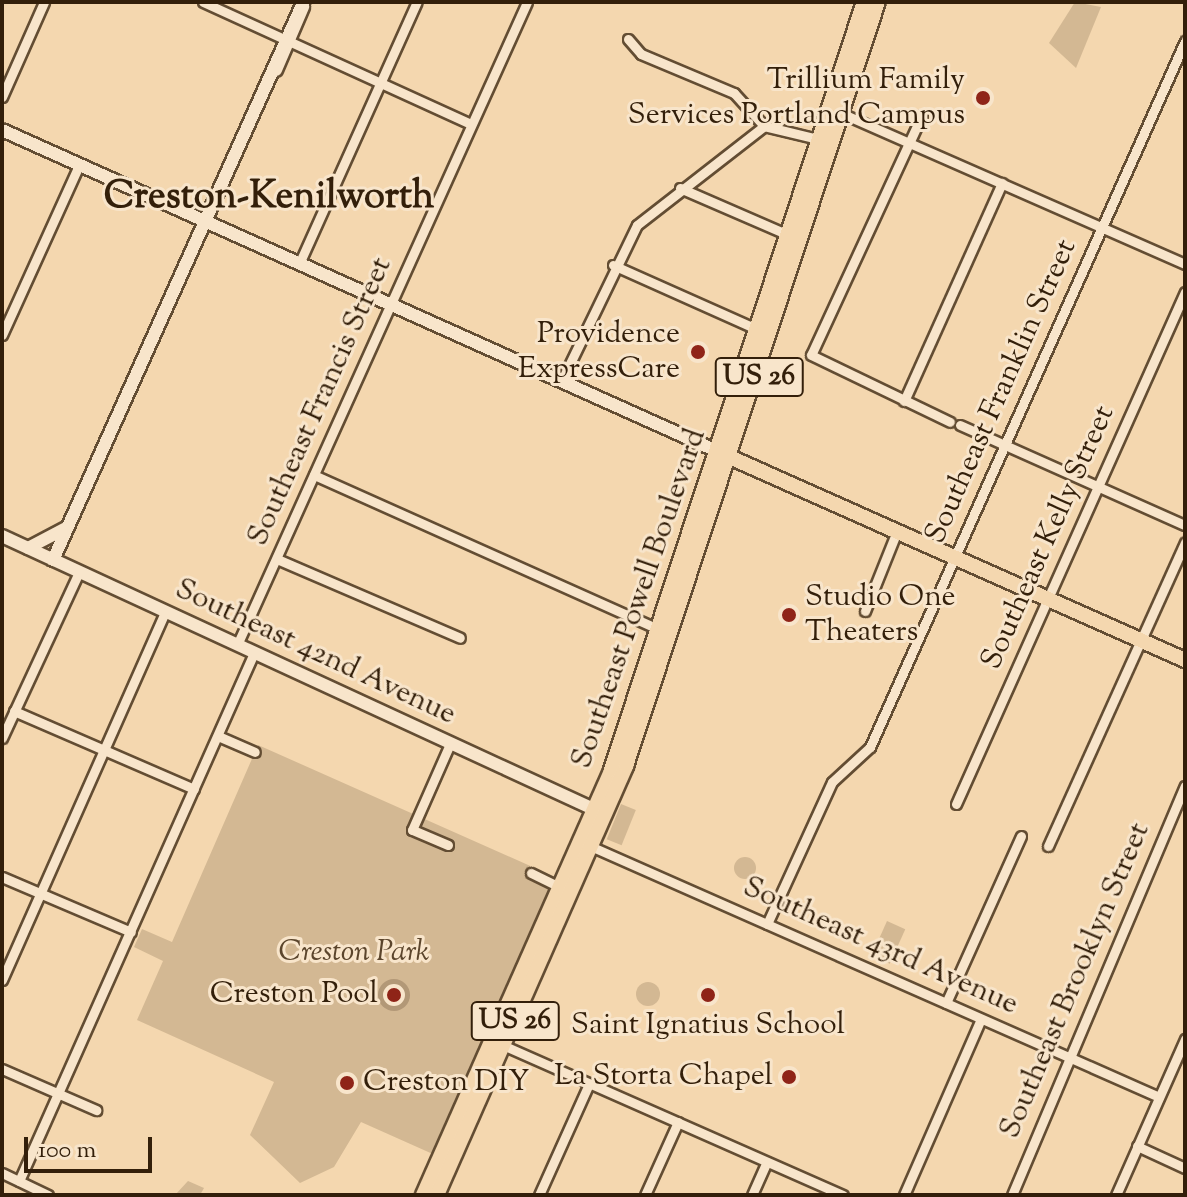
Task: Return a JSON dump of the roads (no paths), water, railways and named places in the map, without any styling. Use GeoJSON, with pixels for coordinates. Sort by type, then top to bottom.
{"type":"FeatureCollection","features":[{"type":"Feature","properties":{"kind":"main road","name":"Southeast Powell Boulevard"},"geometry":{"type":"LineString","coordinates":[[423,1195],[498,1043],[601,813],[732,458],[818,139],[864,2]]}},
{"type":"Feature","properties":{"kind":"main road","name":"Southeast Powell Boulevard"},"geometry":{"type":"LineString","coordinates":[[666,633],[717,451],[757,329],[827,154],[878,2]]}},
{"type":"Feature","properties":{"kind":"main road"},"geometry":{"type":"LineString","coordinates":[[835,89],[841,113]]}},
{"type":"Feature","properties":{"kind":"main road"},"geometry":{"type":"LineString","coordinates":[[818,139],[827,154]]}},
{"type":"Feature","properties":{"kind":"main road"},"geometry":{"type":"LineString","coordinates":[[717,451],[1185,660]]}},
{"type":"Feature","properties":{"kind":"main road","name":"Southeast Powell Boulevard"},"geometry":{"type":"LineString","coordinates":[[437,1195],[498,1043]]}},
{"type":"Feature","properties":{"kind":"street"},"geometry":{"type":"LineString","coordinates":[[2,97],[44,2]]}},
{"type":"Feature","properties":{"kind":"street"},"geometry":{"type":"LineString","coordinates":[[203,2],[471,124]]}},
{"type":"Feature","properties":{"kind":"street"},"geometry":{"type":"LineString","coordinates":[[53,560],[303,2]]}},
{"type":"Feature","properties":{"kind":"street"},"geometry":{"type":"LineString","coordinates":[[299,264],[417,2]]}},
{"type":"Feature","properties":{"kind":"street","name":"Southeast Francis Street"},"geometry":{"type":"LineString","coordinates":[[237,645],[527,2]]}},
{"type":"Feature","properties":{"kind":"street"},"geometry":{"type":"LineString","coordinates":[[628,39],[641,54],[734,93],[764,126],[818,139]]}},
{"type":"Feature","properties":{"kind":"street","name":"Southeast Franklin Street"},"geometry":{"type":"LineString","coordinates":[[767,924],[832,782],[870,747],[1185,41]]}},
{"type":"Feature","properties":{"kind":"street"},"geometry":{"type":"LineString","coordinates":[[841,113],[1185,264]]}},
{"type":"Feature","properties":{"kind":"street"},"geometry":{"type":"LineString","coordinates":[[922,115],[906,141],[812,358],[1185,525]]}},
{"type":"Feature","properties":{"kind":"street"},"geometry":{"type":"LineString","coordinates":[[562,380],[613,265],[637,225],[680,188],[764,126]]}},
{"type":"Feature","properties":{"kind":"street"},"geometry":{"type":"LineString","coordinates":[[2,130],[717,451]]}},
{"type":"Feature","properties":{"kind":"street"},"geometry":{"type":"LineString","coordinates":[[2,335],[79,165]]}},
{"type":"Feature","properties":{"kind":"street"},"geometry":{"type":"LineString","coordinates":[[904,401],[1002,183]]}},
{"type":"Feature","properties":{"kind":"street"},"geometry":{"type":"LineString","coordinates":[[680,188],[793,237]]}},
{"type":"Feature","properties":{"kind":"street"},"geometry":{"type":"LineString","coordinates":[[613,265],[757,329]]}},
{"type":"Feature","properties":{"kind":"street","name":"Southeast Kelly Street"},"geometry":{"type":"LineString","coordinates":[[956,804],[1185,292]]}},
{"type":"Feature","properties":{"kind":"street"},"geometry":{"type":"LineString","coordinates":[[314,475],[666,633]]}},
{"type":"Feature","properties":{"kind":"street"},"geometry":{"type":"LineString","coordinates":[[28,548],[68,527]]}},
{"type":"Feature","properties":{"kind":"street"},"geometry":{"type":"LineString","coordinates":[[865,611],[897,531]]}},
{"type":"Feature","properties":{"kind":"street","name":"Southeast 42nd Avenue"},"geometry":{"type":"LineString","coordinates":[[2,536],[601,813]]}},
{"type":"Feature","properties":{"kind":"street"},"geometry":{"type":"LineString","coordinates":[[1048,846],[1185,543]]}},
{"type":"Feature","properties":{"kind":"street"},"geometry":{"type":"LineString","coordinates":[[277,559],[460,638]]}},
{"type":"Feature","properties":{"kind":"street"},"geometry":{"type":"LineString","coordinates":[[2,738],[65,596],[79,572]]}},
{"type":"Feature","properties":{"kind":"street"},"geometry":{"type":"LineString","coordinates":[[2,980],[165,612]]}},
{"type":"Feature","properties":{"kind":"street"},"geometry":{"type":"LineString","coordinates":[[19,1181],[254,653]]}},
{"type":"Feature","properties":{"kind":"street"},"geometry":{"type":"LineString","coordinates":[[14,711],[194,789]]}},
{"type":"Feature","properties":{"kind":"street"},"geometry":{"type":"LineString","coordinates":[[218,736],[255,752]]}},
{"type":"Feature","properties":{"kind":"street"},"geometry":{"type":"LineString","coordinates":[[448,845],[412,830],[450,744]]}},
{"type":"Feature","properties":{"kind":"street","name":"Southeast Brooklyn Street"},"geometry":{"type":"LineString","coordinates":[[1012,1195],[1185,786]]}},
{"type":"Feature","properties":{"kind":"street"},"geometry":{"type":"LineString","coordinates":[[946,1003],[1021,836]]}},
{"type":"Feature","properties":{"kind":"street","name":"Southeast 43rd Avenue"},"geometry":{"type":"LineString","coordinates":[[587,844],[1159,1097]]}},
{"type":"Feature","properties":{"kind":"street"},"geometry":{"type":"LineString","coordinates":[[531,873],[567,890]]}},
{"type":"Feature","properties":{"kind":"street"},"geometry":{"type":"LineString","coordinates":[[2,877],[131,932]]}},
{"type":"Feature","properties":{"kind":"street"},"geometry":{"type":"LineString","coordinates":[[904,1195],[981,1019]]}},
{"type":"Feature","properties":{"kind":"street"},"geometry":{"type":"LineString","coordinates":[[1116,1195],[1185,1039]]}},
{"type":"Feature","properties":{"kind":"street"},"geometry":{"type":"LineString","coordinates":[[498,1043],[843,1195]]}},
{"type":"Feature","properties":{"kind":"street"},"geometry":{"type":"LineString","coordinates":[[2,1069],[96,1110]]}},
{"type":"Feature","properties":{"kind":"street"},"geometry":{"type":"LineString","coordinates":[[539,1195],[589,1084]]}},
{"type":"Feature","properties":{"kind":"street"},"geometry":{"type":"LineString","coordinates":[[645,1195],[678,1122]]}},
{"type":"Feature","properties":{"kind":"street"},"geometry":{"type":"LineString","coordinates":[[1137,1146],[1185,1168]]}},
{"type":"Feature","properties":{"kind":"street"},"geometry":{"type":"LineString","coordinates":[[752,1195],[767,1162]]}},
{"type":"Feature","properties":{"kind":"street"},"geometry":{"type":"LineString","coordinates":[[2,1173],[48,1195]]}},
{"type":"Feature","properties":{"kind":"place","name":"Trillium Family Services Portland Campus"},"geometry":{"type":"Point","coordinates":[983,98]}},
{"type":"Feature","properties":{"kind":"place","name":"Providence ExpressCare"},"geometry":{"type":"Point","coordinates":[698,352]}},
{"type":"Feature","properties":{"kind":"place","name":"Studio One Theaters"},"geometry":{"type":"Point","coordinates":[789,615]}},
{"type":"Feature","properties":{"kind":"place","name":"Creston Pool"},"geometry":{"type":"Point","coordinates":[394,995]}},
{"type":"Feature","properties":{"kind":"place","name":"Saint Ignatius School"},"geometry":{"type":"Point","coordinates":[708,995]}},
{"type":"Feature","properties":{"kind":"place","name":"La Storta Chapel"},"geometry":{"type":"Point","coordinates":[789,1077]}},
{"type":"Feature","properties":{"kind":"place","name":"Creston DIY"},"geometry":{"type":"Point","coordinates":[347,1083]}},
{"type":"Feature","properties":{"kind":"district","name":"Creston-Kenilworth"},"geometry":{"type":"Point","coordinates":[269,199]}},
{"type":"Feature","properties":{"kind":"park label","name":"Creston Park"},"geometry":{"type":"Point","coordinates":[354,953]}}]}
